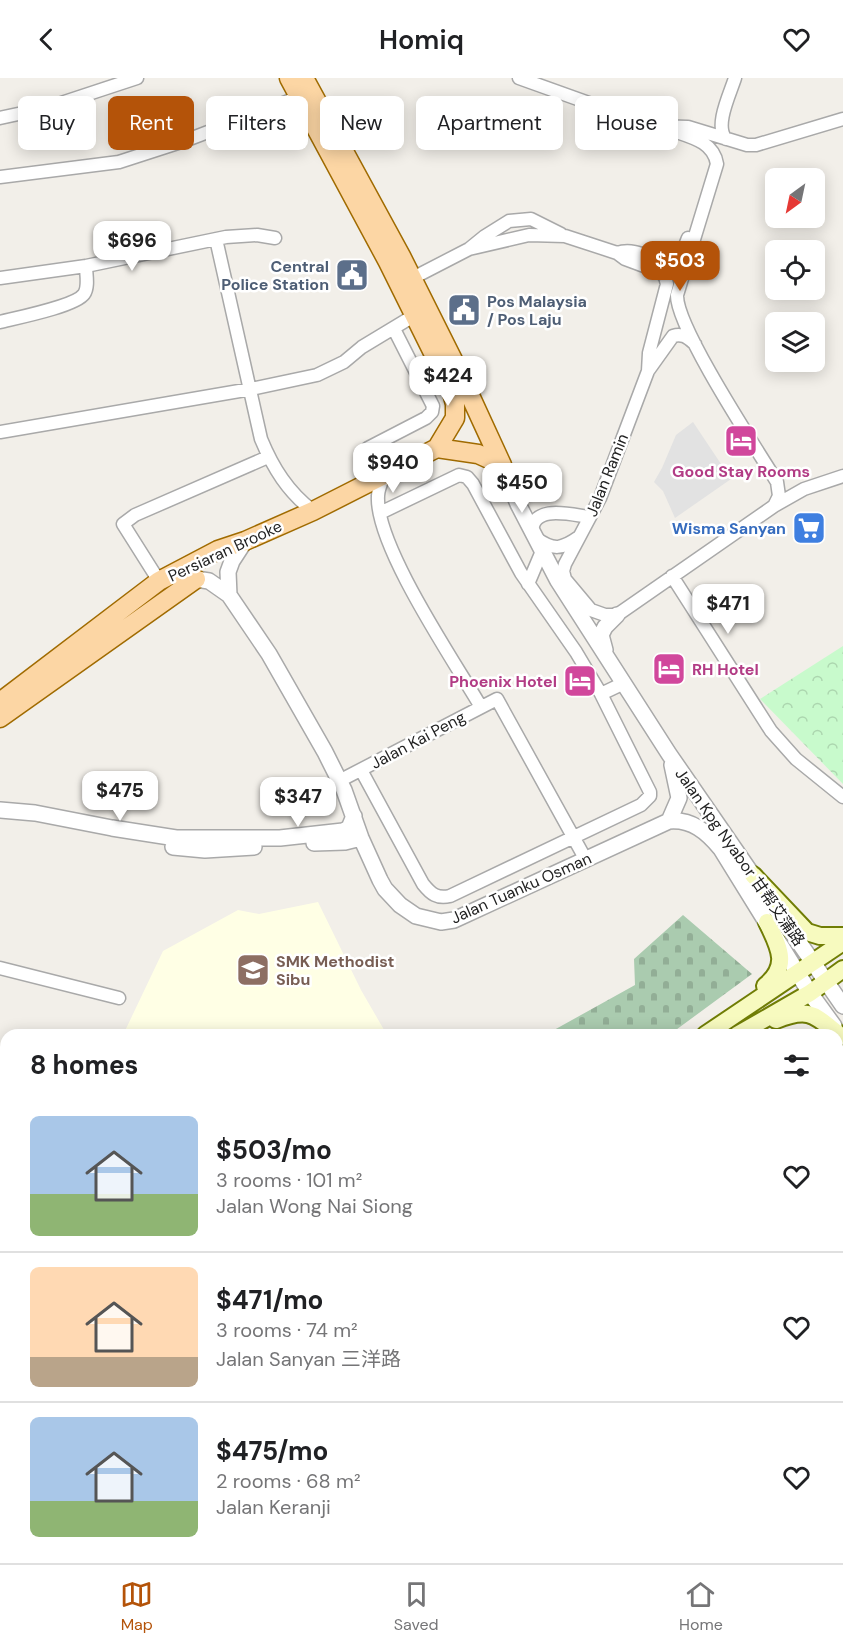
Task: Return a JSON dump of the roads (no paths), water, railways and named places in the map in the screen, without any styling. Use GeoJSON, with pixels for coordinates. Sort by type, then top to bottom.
{"type":"FeatureCollection","features":[{"type":"Feature","properties":{"kind":"main road"},"geometry":{"type":"LineString","coordinates":[[289,78],[298,96]]}},
{"type":"Feature","properties":{"kind":"main road"},"geometry":{"type":"LineString","coordinates":[[304,78],[406,282],[415,315],[451,389],[455,404],[453,423],[437,448],[478,454],[502,465]]}},
{"type":"Feature","properties":{"kind":"main road"},"geometry":{"type":"LineString","coordinates":[[308,113],[462,378],[502,465]]}},
{"type":"Feature","properties":{"kind":"main road","name":"Persiaran Brooke"},"geometry":{"type":"LineString","coordinates":[[0,702],[159,581],[218,550],[245,541],[313,511],[437,448]]}},
{"type":"Feature","properties":{"kind":"main road","name":"Persiaran Brooke"},"geometry":{"type":"LineString","coordinates":[[0,718],[195,579]]}},
{"type":"Feature","properties":{"kind":"main road"},"geometry":{"type":"LineString","coordinates":[[753,875],[807,932],[820,936],[843,936]]}},
{"type":"Feature","properties":{"kind":"main road"},"geometry":{"type":"LineString","coordinates":[[711,1029],[770,982],[778,972],[781,961],[780,949],[766,922]]}},
{"type":"Feature","properties":{"kind":"main road"},"geometry":{"type":"LineString","coordinates":[[713,1029],[843,942]]}},
{"type":"Feature","properties":{"kind":"main road"},"geometry":{"type":"LineString","coordinates":[[748,1029],[810,993],[843,969]]}},
{"type":"Feature","properties":{"kind":"main road"},"geometry":{"type":"LineString","coordinates":[[753,1029],[787,1016],[807,1013],[813,1014],[832,1029]]}},
{"type":"Feature","properties":{"kind":"street"},"geometry":{"type":"LineString","coordinates":[[0,118],[46,108],[137,78]]}},
{"type":"Feature","properties":{"kind":"street"},"geometry":{"type":"LineString","coordinates":[[519,78],[575,98]]}},
{"type":"Feature","properties":{"kind":"street"},"geometry":{"type":"LineString","coordinates":[[726,139],[721,126],[735,78]]}},
{"type":"Feature","properties":{"kind":"street"},"geometry":{"type":"LineString","coordinates":[[678,128],[688,128],[756,146],[843,119]]}},
{"type":"Feature","properties":{"kind":"street"},"geometry":{"type":"LineString","coordinates":[[711,135],[721,126]]}},
{"type":"Feature","properties":{"kind":"street"},"geometry":{"type":"LineString","coordinates":[[0,177],[119,162],[206,133]]}},
{"type":"Feature","properties":{"kind":"street"},"geometry":{"type":"LineString","coordinates":[[678,134],[707,145],[714,153],[717,164],[677,295],[677,303],[695,344],[777,482],[779,496],[774,506]]}},
{"type":"Feature","properties":{"kind":"street"},"geometry":{"type":"LineString","coordinates":[[406,282],[469,249],[496,228],[517,219],[531,219],[565,236],[618,253],[631,252],[668,262],[678,258],[683,251],[697,213],[710,166],[710,159],[706,153],[678,140]]}},
{"type":"Feature","properties":{"kind":"street"},"geometry":{"type":"LineString","coordinates":[[0,278],[86,266],[216,239],[257,235],[275,238]]}},
{"type":"Feature","properties":{"kind":"street"},"geometry":{"type":"LineString","coordinates":[[469,249],[528,235],[565,236]]}},
{"type":"Feature","properties":{"kind":"street"},"geometry":{"type":"LineString","coordinates":[[216,239],[261,440],[268,457],[288,488],[296,498],[313,511]]}},
{"type":"Feature","properties":{"kind":"street"},"geometry":{"type":"LineString","coordinates":[[618,253],[625,259],[660,272],[667,284],[649,353],[648,371]]}},
{"type":"Feature","properties":{"kind":"street"},"geometry":{"type":"LineString","coordinates":[[0,322],[56,307],[83,296],[86,290],[86,266]]}},
{"type":"Feature","properties":{"kind":"street"},"geometry":{"type":"LineString","coordinates":[[0,432],[251,389],[317,375],[344,362],[415,315]]}},
{"type":"Feature","properties":{"kind":"street"},"geometry":{"type":"LineString","coordinates":[[394,329],[433,406],[432,412],[426,418],[368,448],[378,476],[380,513],[389,544],[421,606],[481,707]]}},
{"type":"Feature","properties":{"kind":"street","name":"Jalan Ramin"},"geometry":{"type":"LineString","coordinates":[[617,615],[604,615],[591,610],[565,579],[563,571],[565,564],[600,498],[648,371],[673,336],[679,334],[688,337],[695,344]]}},
{"type":"Feature","properties":{"kind":"street"},"geometry":{"type":"LineString","coordinates":[[159,581],[123,524],[135,515],[268,457]]}},
{"type":"Feature","properties":{"kind":"street","name":"Jalan Kpg Nyabor 甘帮艾蒲路"},"geometry":{"type":"LineString","coordinates":[[502,465],[536,540],[558,581],[669,754],[843,1006]]}},
{"type":"Feature","properties":{"kind":"street"},"geometry":{"type":"LineString","coordinates":[[361,770],[423,884],[431,894],[441,898],[450,896],[641,805],[650,796],[601,694],[576,652],[528,584],[473,484],[463,475],[459,475],[380,513]]}},
{"type":"Feature","properties":{"kind":"street"},"geometry":{"type":"LineString","coordinates":[[617,615],[774,506],[804,489],[843,476]]}},
{"type":"Feature","properties":{"kind":"street"},"geometry":{"type":"LineString","coordinates":[[777,482],[789,488],[804,489]]}},
{"type":"Feature","properties":{"kind":"street"},"geometry":{"type":"LineString","coordinates":[[528,584],[536,540],[533,524],[538,518],[549,512],[590,517]]}},
{"type":"Feature","properties":{"kind":"street"},"geometry":{"type":"LineString","coordinates":[[536,540],[546,546],[557,548],[566,546],[581,535]]}},
{"type":"Feature","properties":{"kind":"street"},"geometry":{"type":"LineString","coordinates":[[229,595],[228,572],[245,541]]}},
{"type":"Feature","properties":{"kind":"street"},"geometry":{"type":"LineString","coordinates":[[672,576],[777,739],[796,759],[843,798]]}},
{"type":"Feature","properties":{"kind":"street"},"geometry":{"type":"LineString","coordinates":[[195,579],[209,581],[229,595]]}},
{"type":"Feature","properties":{"kind":"street","name":"Jalan Tuanku Osman"},"geometry":{"type":"LineString","coordinates":[[229,595],[269,654],[339,781],[361,838],[385,889],[400,905],[416,916],[441,922],[466,916],[669,821]]}},
{"type":"Feature","properties":{"kind":"street","name":"Jalan Kpg Nyabor 甘帮艾蒲路"},"geometry":{"type":"LineString","coordinates":[[608,659],[601,635],[605,627],[617,615]]}},
{"type":"Feature","properties":{"kind":"street"},"geometry":{"type":"LineString","coordinates":[[601,694],[624,683]]}},
{"type":"Feature","properties":{"kind":"street","name":"Jalan Kai Peng"},"geometry":{"type":"LineString","coordinates":[[339,781],[497,699],[572,837]]}},
{"type":"Feature","properties":{"kind":"street","name":"Jalan Kpg Nyabor 甘帮艾蒲路"},"geometry":{"type":"LineString","coordinates":[[669,754],[679,798],[669,821],[688,821],[708,834],[721,849],[810,993],[836,1029]]}},
{"type":"Feature","properties":{"kind":"street"},"geometry":{"type":"LineString","coordinates":[[0,810],[52,815],[112,828],[176,838],[280,838],[343,831],[349,828],[354,816]]}},
{"type":"Feature","properties":{"kind":"street"},"geometry":{"type":"LineString","coordinates":[[0,818],[46,823],[167,847],[205,850],[345,842],[361,838]]}},
{"type":"Feature","properties":{"kind":"street"},"geometry":{"type":"LineString","coordinates":[[572,837],[586,860]]}},
{"type":"Feature","properties":{"kind":"street"},"geometry":{"type":"LineString","coordinates":[[208,838],[236,842],[241,848]]}},
{"type":"Feature","properties":{"kind":"street"},"geometry":{"type":"LineString","coordinates":[[0,968],[119,998]]}},
{"type":"Feature","properties":{"kind":"place","name":"Central Police Station"},"geometry":{"type":"Point","coordinates":[352,275]}},
{"type":"Feature","properties":{"kind":"place","name":"Pos Malaysia / Pos Laju"},"geometry":{"type":"Point","coordinates":[464,310]}},
{"type":"Feature","properties":{"kind":"place","name":"Good Stay Rooms"},"geometry":{"type":"Point","coordinates":[741,441]}},
{"type":"Feature","properties":{"kind":"place","name":"Wisma Sanyan"},"geometry":{"type":"Point","coordinates":[809,528]}},
{"type":"Feature","properties":{"kind":"place","name":"RH Hotel"},"geometry":{"type":"Point","coordinates":[669,669]}},
{"type":"Feature","properties":{"kind":"place","name":"Phoenix Hotel"},"geometry":{"type":"Point","coordinates":[580,681]}},
{"type":"Feature","properties":{"kind":"place","name":"SMK Methodist Sibu"},"geometry":{"type":"Point","coordinates":[253,970]}}]}
